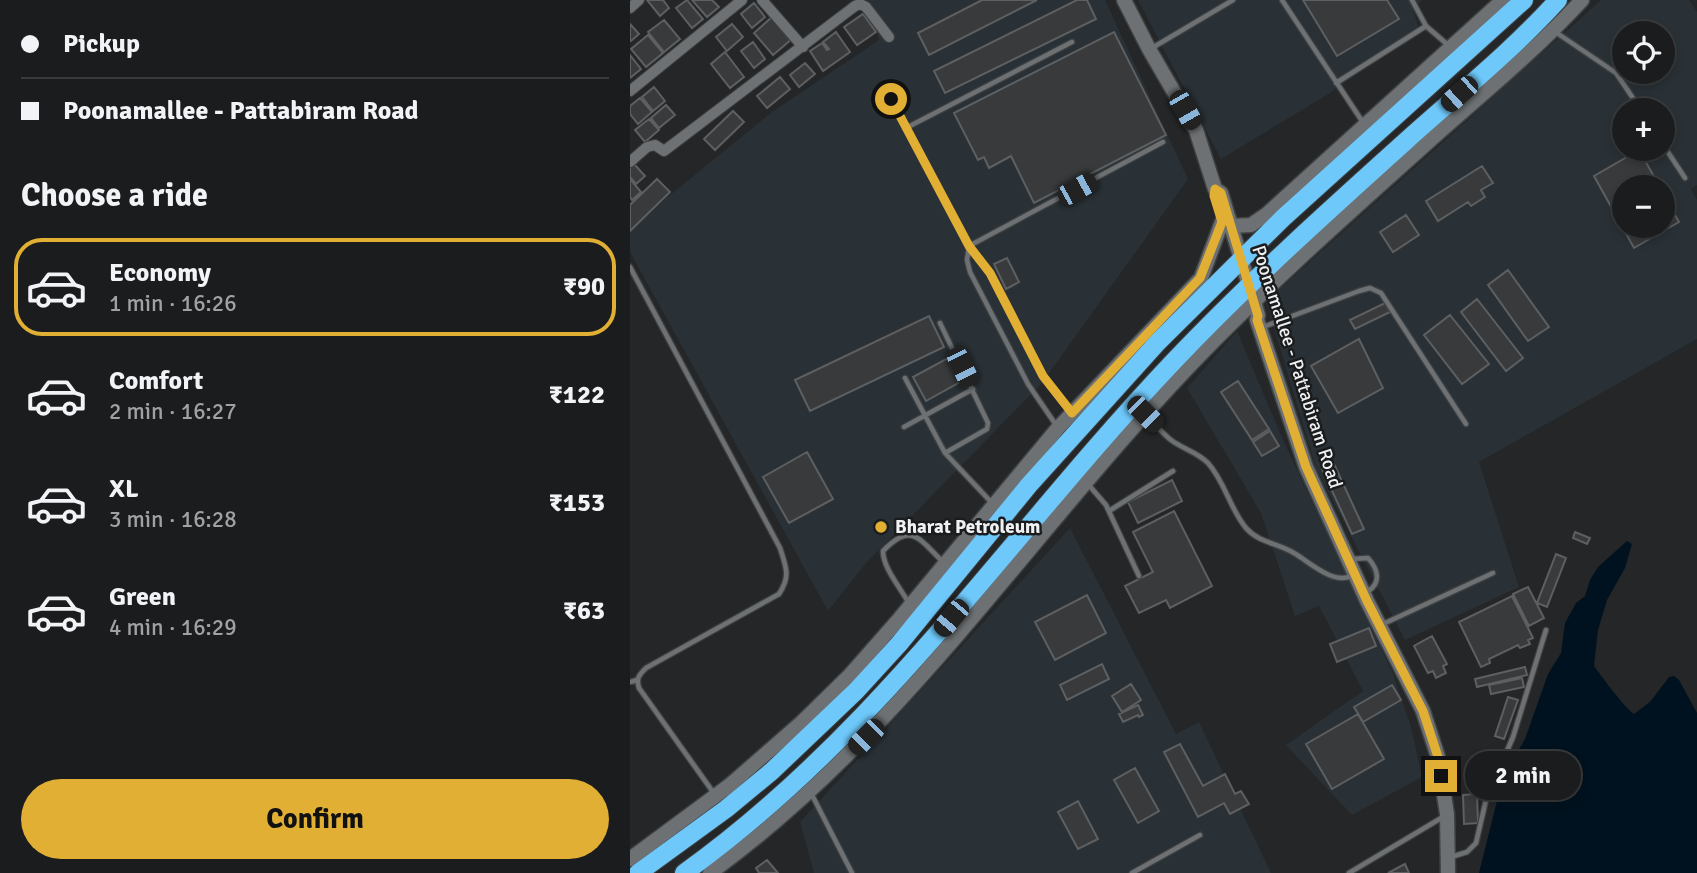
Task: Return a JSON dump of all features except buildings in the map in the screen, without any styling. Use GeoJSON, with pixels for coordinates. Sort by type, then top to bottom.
{"type":"FeatureCollection","features":[{"type":"Feature","properties":{"kind":"highway"},"geometry":{"type":"LineString","coordinates":[[638,873],[726,809],[772,771],[870,676],[1076,432],[1158,342],[1271,229],[1524,0]]}},
{"type":"Feature","properties":{"kind":"highway"},"geometry":{"type":"LineString","coordinates":[[684,873],[763,812],[865,716],[910,667],[1122,416],[1248,296],[1302,234],[1496,61],[1558,0]]}},
{"type":"Feature","properties":{"kind":"street"},"geometry":{"type":"LineString","coordinates":[[630,9],[639,0]]}},
{"type":"Feature","properties":{"kind":"street"},"geometry":{"type":"LineString","coordinates":[[630,91],[742,0]]}},
{"type":"Feature","properties":{"kind":"street"},"geometry":{"type":"LineString","coordinates":[[762,0],[803,47]]}},
{"type":"Feature","properties":{"kind":"street"},"geometry":{"type":"LineString","coordinates":[[1124,0],[1149,50]]}},
{"type":"Feature","properties":{"kind":"street"},"geometry":{"type":"LineString","coordinates":[[1251,225],[1267,214],[1503,0]]}},
{"type":"Feature","properties":{"kind":"street"},"geometry":{"type":"LineString","coordinates":[[713,872],[810,791],[911,690],[1086,481],[1248,296],[1308,250],[1554,30],[1582,0]]}},
{"type":"Feature","properties":{"kind":"street"},"geometry":{"type":"LineString","coordinates":[[630,162],[647,147],[655,145],[664,151],[860,4],[866,7],[889,37]]}},
{"type":"Feature","properties":{"kind":"street","name":"Poonamallee - Pattabiram Road"},"geometry":{"type":"LineString","coordinates":[[1149,50],[1196,130],[1215,189],[1214,196],[1227,224],[1253,317],[1259,324],[1306,467],[1363,593],[1423,711],[1438,757],[1447,814],[1447,866]]}},
{"type":"Feature","properties":{"kind":"street"},"geometry":{"type":"LineString","coordinates":[[630,859],[716,797],[826,700],[874,649],[1058,428],[1200,278],[1227,224],[1271,229]]}},
{"type":"Feature","properties":{"kind":"lane"},"geometry":{"type":"LineString","coordinates":[[1149,50],[1223,3],[1233,0]]}},
{"type":"Feature","properties":{"kind":"lane"},"geometry":{"type":"LineString","coordinates":[[1282,0],[1365,124]]}},
{"type":"Feature","properties":{"kind":"lane"},"geometry":{"type":"LineString","coordinates":[[1412,0],[1426,26],[1450,48]]}},
{"type":"Feature","properties":{"kind":"lane"},"geometry":{"type":"LineString","coordinates":[[1336,83],[1426,26]]}},
{"type":"Feature","properties":{"kind":"lane"},"geometry":{"type":"LineString","coordinates":[[1554,30],[1616,73],[1633,98]]}},
{"type":"Feature","properties":{"kind":"lane"},"geometry":{"type":"LineString","coordinates":[[906,128],[1072,42]]}},
{"type":"Feature","properties":{"kind":"lane"},"geometry":{"type":"LineString","coordinates":[[891,99],[969,246],[990,273],[1043,376],[1072,413]]}},
{"type":"Feature","properties":{"kind":"lane"},"geometry":{"type":"LineString","coordinates":[[969,246],[1163,142]]}},
{"type":"Feature","properties":{"kind":"lane"},"geometry":{"type":"LineString","coordinates":[[1674,161],[1685,178]]}},
{"type":"Feature","properties":{"kind":"lane"},"geometry":{"type":"LineString","coordinates":[[969,246],[967,260],[971,272],[1028,384],[1058,428]]}},
{"type":"Feature","properties":{"kind":"lane"},"geometry":{"type":"LineString","coordinates":[[630,267],[780,548],[787,567],[786,583],[779,594],[646,668],[637,680],[630,682]]}},
{"type":"Feature","properties":{"kind":"lane"},"geometry":{"type":"LineString","coordinates":[[1259,324],[1370,288],[1381,293],[1466,424]]}},
{"type":"Feature","properties":{"kind":"lane"},"geometry":{"type":"LineString","coordinates":[[940,323],[989,427],[946,453]]}},
{"type":"Feature","properties":{"kind":"lane"},"geometry":{"type":"LineString","coordinates":[[905,378],[946,453],[993,505]]}},
{"type":"Feature","properties":{"kind":"lane"},"geometry":{"type":"LineString","coordinates":[[904,427],[972,389]]}},
{"type":"Feature","properties":{"kind":"lane"},"geometry":{"type":"LineString","coordinates":[[1145,414],[1172,441],[1208,463],[1245,527],[1257,539],[1294,553],[1317,570],[1344,579],[1355,575]]}},
{"type":"Feature","properties":{"kind":"lane"},"geometry":{"type":"LineString","coordinates":[[1109,511],[1173,471]]}},
{"type":"Feature","properties":{"kind":"lane"},"geometry":{"type":"LineString","coordinates":[[1086,481],[1109,511],[1139,576]]}},
{"type":"Feature","properties":{"kind":"lane"},"geometry":{"type":"LineString","coordinates":[[911,606],[887,566],[883,551],[896,538],[904,534],[911,535],[945,564]]}},
{"type":"Feature","properties":{"kind":"lane"},"geometry":{"type":"LineString","coordinates":[[1348,561],[1364,556],[1376,571],[1375,587],[1363,593]]}},
{"type":"Feature","properties":{"kind":"lane"},"geometry":{"type":"LineString","coordinates":[[1379,626],[1493,573]]}},
{"type":"Feature","properties":{"kind":"lane"},"geometry":{"type":"LineString","coordinates":[[1447,866],[1476,843],[1486,800],[1513,737],[1546,630]]}},
{"type":"Feature","properties":{"kind":"lane"},"geometry":{"type":"LineString","coordinates":[[637,680],[716,797]]}},
{"type":"Feature","properties":{"kind":"lane"},"geometry":{"type":"LineString","coordinates":[[810,791],[852,873]]}},
{"type":"Feature","properties":{"kind":"lane"},"geometry":{"type":"LineString","coordinates":[[1349,873],[1447,814]]}},
{"type":"Feature","properties":{"kind":"lane"},"geometry":{"type":"LineString","coordinates":[[1132,873],[1200,835]]}},
{"type":"Feature","properties":{"kind":"shaded area"},"geometry":{"type":"Polygon","coordinates":[[[866,0],[1105,0],[1188,179],[1042,383],[866,563],[828,611],[630,252],[630,232],[664,200],[772,112],[879,40],[866,0]]]}},
{"type":"Feature","properties":{"kind":"shaded area"},"geometry":{"type":"Polygon","coordinates":[[[1138,0],[1422,0],[1413,9],[1419,29],[1330,93],[1221,159],[1138,0]]]}},
{"type":"Feature","properties":{"kind":"shaded area"},"geometry":{"type":"Polygon","coordinates":[[[1601,0],[1689,0],[1697,12],[1697,185],[1691,189],[1697,200],[1697,339],[1479,462],[1519,587],[1405,640],[1316,468],[1266,301],[1601,0]]]}},
{"type":"Feature","properties":{"kind":"shaded area"},"geometry":{"type":"Polygon","coordinates":[[[1237,331],[1284,442],[1393,674],[1411,727],[1422,777],[1352,815],[1286,745],[1363,691],[1319,606],[1295,616],[1261,513],[1187,388],[1237,331]]]}},
{"type":"Feature","properties":{"kind":"shaded area"},"geometry":{"type":"Polygon","coordinates":[[[1070,528],[1176,734],[1199,722],[1271,873],[814,873],[800,822],[1070,528]]]}},
{"type":"Feature","properties":{"kind":"water"},"geometry":{"type":"Polygon","coordinates":[[[1627,541],[1632,544],[1625,568],[1607,600],[1598,630],[1594,666],[1634,714],[1650,702],[1669,677],[1674,676],[1679,680],[1697,713],[1697,873],[1479,873],[1500,789],[1525,739],[1548,674],[1561,653],[1565,623],[1576,603],[1585,596],[1598,567],[1627,541]]]}},
{"type":"Feature","properties":{"kind":"place","name":"Bharat Petroleum"},"geometry":{"type":"Point","coordinates":[881,527]}},
{"type":"Feature","properties":{"kind":"route"},"geometry":{"type":"LineString","coordinates":[[891,99],[969,246],[990,273],[1043,376],[1072,413],[1200,278],[1222,222],[1214,196],[1215,189],[1221,193],[1257,320],[1306,467],[1367,601],[1423,711],[1438,757],[1441,776]]}}]}
